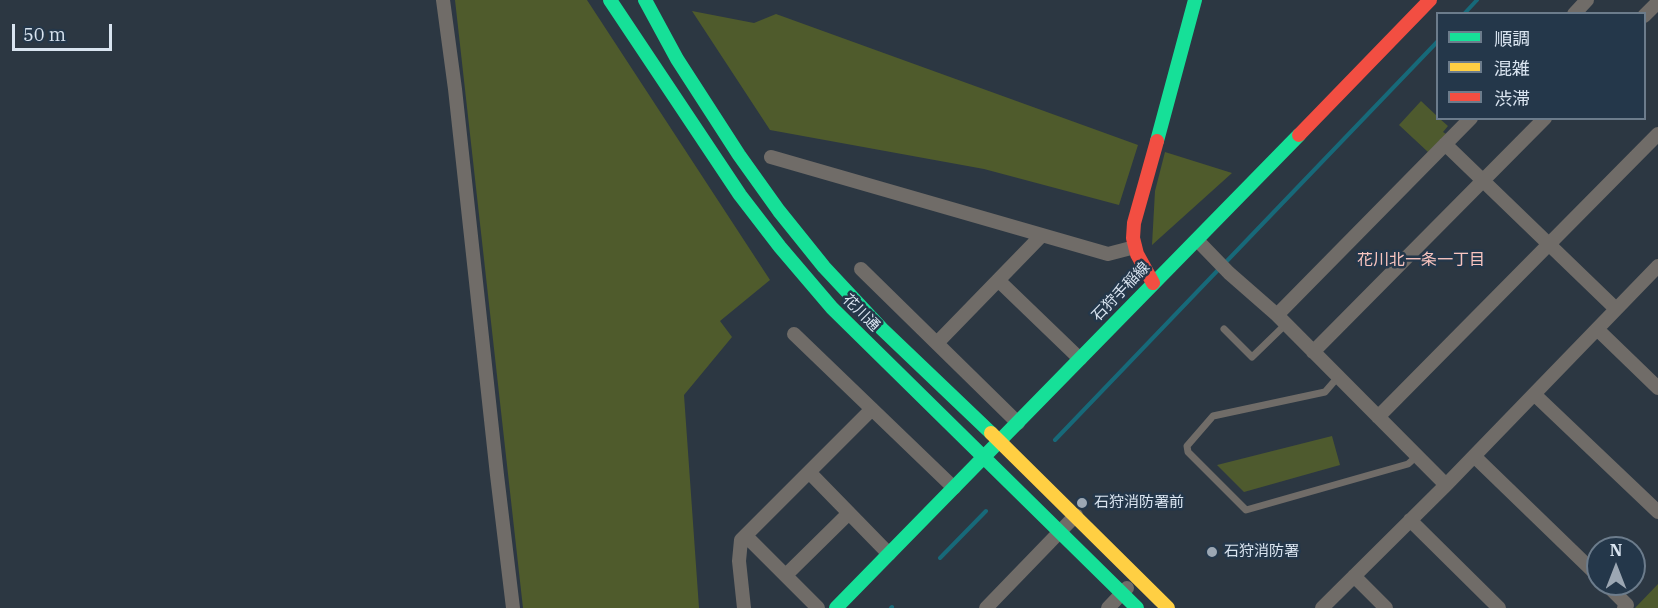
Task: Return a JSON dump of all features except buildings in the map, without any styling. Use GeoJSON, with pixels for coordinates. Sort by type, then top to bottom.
{"type":"FeatureCollection","features":[{"type":"Feature","properties":{"kind":"street"},"geometry":{"type":"LineString","coordinates":[[443,0],[513,608]]}},
{"type":"Feature","properties":{"kind":"street","name":"花川通"},"geometry":{"type":"LineString","coordinates":[[610,0],[740,195],[780,247],[832,308],[1137,608]]}},
{"type":"Feature","properties":{"kind":"street","name":"花川通"},"geometry":{"type":"LineString","coordinates":[[645,0],[677,59],[739,154],[779,212],[824,267],[882,329],[1076,515],[1168,608]]}},
{"type":"Feature","properties":{"kind":"street"},"geometry":{"type":"LineString","coordinates":[[1153,283],[1137,254],[1133,238],[1134,223],[1195,0]]}},
{"type":"Feature","properties":{"kind":"street","name":"石狩手稲線"},"geometry":{"type":"LineString","coordinates":[[836,608],[1430,0]]}},
{"type":"Feature","properties":{"kind":"street"},"geometry":{"type":"LineString","coordinates":[[1576,12],[1587,0]]}},
{"type":"Feature","properties":{"kind":"street"},"geometry":{"type":"LineString","coordinates":[[1646,14],[1658,2]]}},
{"type":"Feature","properties":{"kind":"street"},"geometry":{"type":"LineString","coordinates":[[1281,320],[1469,120]]}},
{"type":"Feature","properties":{"kind":"street"},"geometry":{"type":"LineString","coordinates":[[1313,352],[1543,120]]}},
{"type":"Feature","properties":{"kind":"street"},"geometry":{"type":"LineString","coordinates":[[1378,417],[1658,134]]}},
{"type":"Feature","properties":{"kind":"street"},"geometry":{"type":"LineString","coordinates":[[1445,144],[1616,309]]}},
{"type":"Feature","properties":{"kind":"street"},"geometry":{"type":"LineString","coordinates":[[771,157],[1108,254],[1136,247]]}},
{"type":"Feature","properties":{"kind":"street"},"geometry":{"type":"LineString","coordinates":[[937,344],[1042,235]]}},
{"type":"Feature","properties":{"kind":"street"},"geometry":{"type":"LineString","coordinates":[[1197,240],[1229,273],[1281,320],[1446,485]]}},
{"type":"Feature","properties":{"kind":"street"},"geometry":{"type":"LineString","coordinates":[[1322,608],[1446,485],[1658,266]]}},
{"type":"Feature","properties":{"kind":"street"},"geometry":{"type":"LineString","coordinates":[[861,269],[1018,423]]}},
{"type":"Feature","properties":{"kind":"street"},"geometry":{"type":"LineString","coordinates":[[998,280],[1080,359]]}},
{"type":"Feature","properties":{"kind":"street"},"geometry":{"type":"LineString","coordinates":[[1597,329],[1658,388]]}},
{"type":"Feature","properties":{"kind":"street"},"geometry":{"type":"LineString","coordinates":[[794,334],[954,488]]}},
{"type":"Feature","properties":{"kind":"street"},"geometry":{"type":"LineString","coordinates":[[1534,394],[1658,512]]}},
{"type":"Feature","properties":{"kind":"street"},"geometry":{"type":"LineString","coordinates":[[744,608],[739,561],[741,540],[872,409]]}},
{"type":"Feature","properties":{"kind":"street"},"geometry":{"type":"LineString","coordinates":[[1474,456],[1586,564]]}},
{"type":"Feature","properties":{"kind":"street"},"geometry":{"type":"LineString","coordinates":[[809,472],[889,554]]}},
{"type":"Feature","properties":{"kind":"street"},"geometry":{"type":"LineString","coordinates":[[786,575],[849,513]]}},
{"type":"Feature","properties":{"kind":"street"},"geometry":{"type":"LineString","coordinates":[[986,608],[1076,515]]}},
{"type":"Feature","properties":{"kind":"street"},"geometry":{"type":"LineString","coordinates":[[1410,520],[1499,608]]}},
{"type":"Feature","properties":{"kind":"street"},"geometry":{"type":"LineString","coordinates":[[746,536],[818,608]]}},
{"type":"Feature","properties":{"kind":"street"},"geometry":{"type":"LineString","coordinates":[[1354,576],[1386,608]]}},
{"type":"Feature","properties":{"kind":"street"},"geometry":{"type":"LineString","coordinates":[[1108,608],[1138,578]]}},
{"type":"Feature","properties":{"kind":"street"},"geometry":{"type":"LineString","coordinates":[[1618,596],[1627,605],[1624,608]]}},
{"type":"Feature","properties":{"kind":"lane"},"geometry":{"type":"LineString","coordinates":[[1224,329],[1252,357],[1281,320]]}},
{"type":"Feature","properties":{"kind":"lane"},"geometry":{"type":"LineString","coordinates":[[1338,377],[1325,392],[1213,416],[1187,446],[1188,452],[1246,510],[1408,464],[1417,456]]}},
{"type":"Feature","properties":{"kind":"green space"},"geometry":{"type":"Polygon","coordinates":[[[455,0],[587,0],[770,280],[720,321],[732,337],[684,395],[699,608],[523,608],[455,0]]]}},
{"type":"Feature","properties":{"kind":"green space"},"geometry":{"type":"Polygon","coordinates":[[[692,11],[754,23],[776,14],[1138,145],[1119,205],[984,169],[770,130],[692,11]]]}},
{"type":"Feature","properties":{"kind":"green space"},"geometry":{"type":"Polygon","coordinates":[[[1421,101],[1436,115],[1436,120],[1441,120],[1448,126],[1443,132],[1446,134],[1428,152],[1399,125],[1421,101]]]}},
{"type":"Feature","properties":{"kind":"green space"},"geometry":{"type":"Polygon","coordinates":[[[1165,152],[1232,173],[1152,245],[1155,191],[1165,152]]]}},
{"type":"Feature","properties":{"kind":"green space"},"geometry":{"type":"Polygon","coordinates":[[[1332,436],[1340,465],[1244,492],[1217,465],[1332,436]]]}},
{"type":"Feature","properties":{"kind":"green space"},"geometry":{"type":"Polygon","coordinates":[[[1658,584],[1658,608],[1635,608],[1658,584]]]}},
{"type":"Feature","properties":{"kind":"waterway"},"geometry":{"type":"LineString","coordinates":[[1466,12],[1477,0]]}},
{"type":"Feature","properties":{"kind":"waterway"},"geometry":{"type":"LineString","coordinates":[[1224,264],[1436,43]]}},
{"type":"Feature","properties":{"kind":"waterway"},"geometry":{"type":"LineString","coordinates":[[1055,440],[1219,269]]}},
{"type":"Feature","properties":{"kind":"waterway"},"geometry":{"type":"LineString","coordinates":[[940,558],[986,511]]}},
{"type":"Feature","properties":{"kind":"traffic: fast"},"geometry":{"type":"LineString","coordinates":[[610,0],[740,195],[780,247],[832,308],[1137,608]]}},
{"type":"Feature","properties":{"kind":"traffic: fast"},"geometry":{"type":"LineString","coordinates":[[645,0],[677,59],[739,155],[779,211],[824,267],[882,329],[991,433]]}},
{"type":"Feature","properties":{"kind":"traffic: fast"},"geometry":{"type":"LineString","coordinates":[[1157,141],[1195,0]]}},
{"type":"Feature","properties":{"kind":"traffic: fast"},"geometry":{"type":"LineString","coordinates":[[836,608],[1299,135]]}},
{"type":"Feature","properties":{"kind":"traffic: slow"},"geometry":{"type":"LineString","coordinates":[[991,433],[1168,608]]}},
{"type":"Feature","properties":{"kind":"traffic: jam"},"geometry":{"type":"LineString","coordinates":[[1299,135],[1430,0]]}},
{"type":"Feature","properties":{"kind":"traffic: jam"},"geometry":{"type":"LineString","coordinates":[[1153,283],[1137,254],[1133,238],[1134,223],[1157,141]]}},
{"type":"Feature","properties":{"kind":"place","name":"石狩消防署前"},"geometry":{"type":"Point","coordinates":[1082,503]}},
{"type":"Feature","properties":{"kind":"place","name":"石狩消防署"},"geometry":{"type":"Point","coordinates":[1212,552]}},
{"type":"Feature","properties":{"kind":"district","name":"花川北一条一丁目"},"geometry":{"type":"Point","coordinates":[1421,260]}}]}
